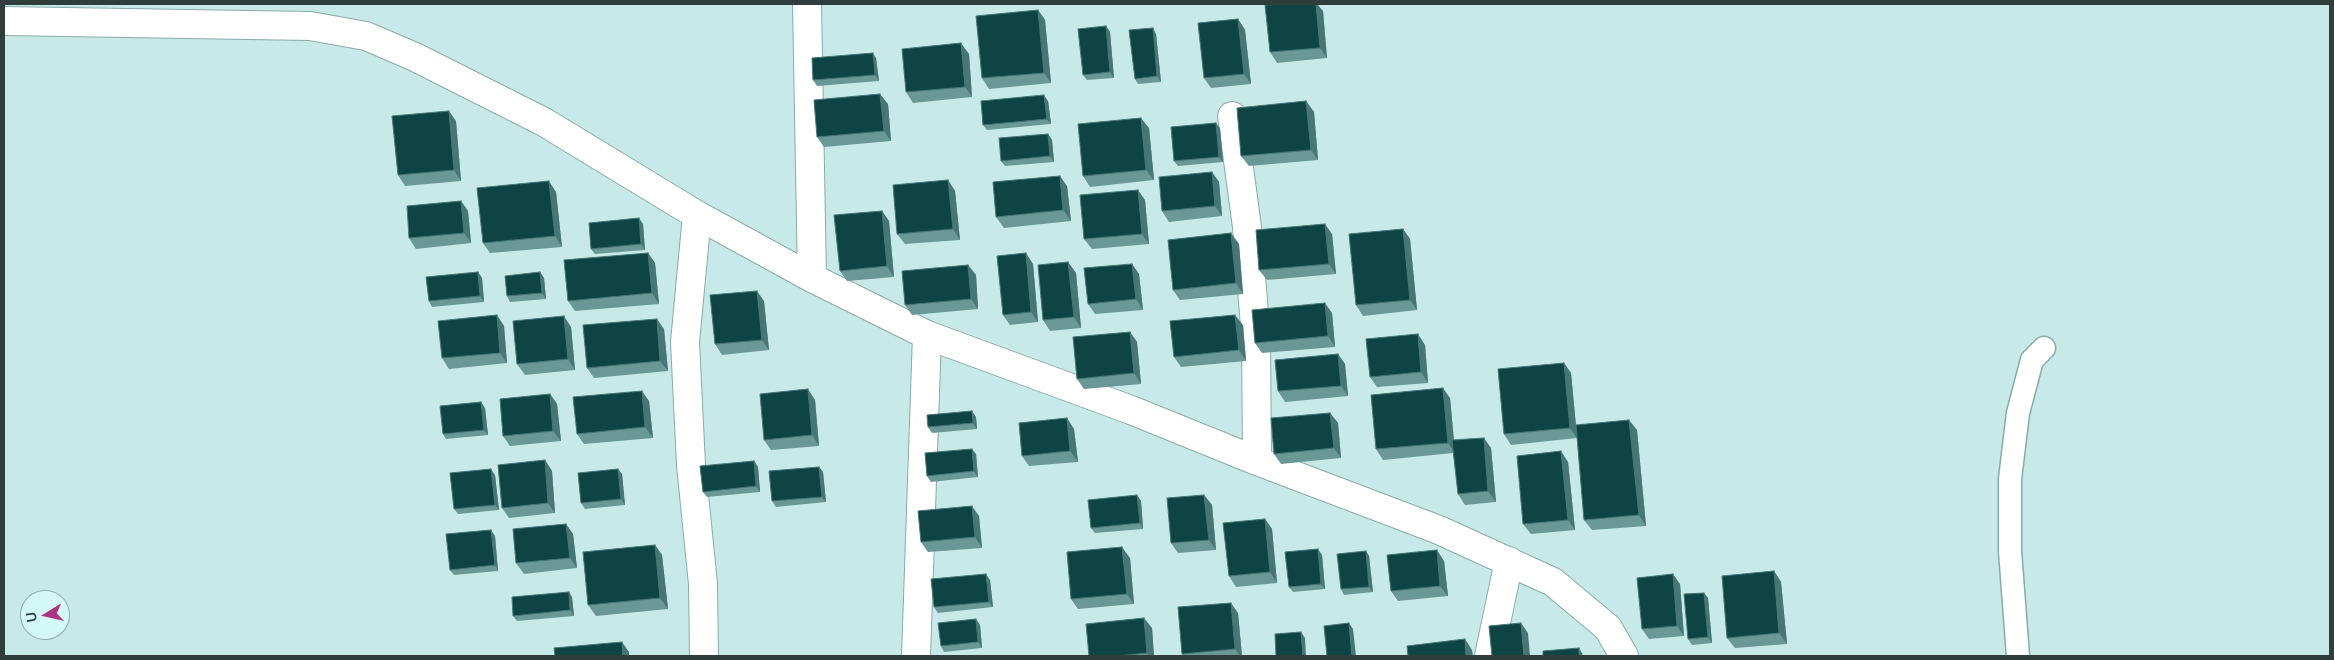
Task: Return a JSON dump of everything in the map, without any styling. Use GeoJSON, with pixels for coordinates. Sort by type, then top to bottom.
{"type":"FeatureCollection","features":[{"type":"Feature","properties":{"kind":"street"},"geometry":{"type":"LineString","coordinates":[[807,4],[812,278]]}},
{"type":"Feature","properties":{"kind":"street"},"geometry":{"type":"LineString","coordinates":[[4,20],[310,26],[366,36],[414,57],[544,122],[697,215],[812,278],[927,335],[1131,410],[1257,461],[1439,530],[1553,582],[1608,628],[1624,656]]}},
{"type":"Feature","properties":{"kind":"street"},"geometry":{"type":"LineString","coordinates":[[1232,116],[1248,227],[1256,338],[1257,461]]}},
{"type":"Feature","properties":{"kind":"street"},"geometry":{"type":"LineString","coordinates":[[697,215],[684,342],[691,465],[703,584],[704,656]]}},
{"type":"Feature","properties":{"kind":"street"},"geometry":{"type":"LineString","coordinates":[[916,656],[927,335]]}},
{"type":"Feature","properties":{"kind":"street"},"geometry":{"type":"LineString","coordinates":[[1489,656],[1509,561]]}},
{"type":"Feature","properties":{"kind":"lane"},"geometry":{"type":"LineString","coordinates":[[2018,656],[2010,551],[2010,479],[2018,413],[2032,360],[2044,348]]}},
{"type":"Feature","properties":{"kind":"building"},"geometry":{"type":"Polygon","coordinates":[[[1316,4],[1320,48],[1270,52],[1265,5],[1316,4]]]}},
{"type":"Feature","properties":{"kind":"building"},"geometry":{"type":"Polygon","coordinates":[[[1038,10],[1044,73],[982,78],[976,16],[1038,10]]]}},
{"type":"Feature","properties":{"kind":"building"},"geometry":{"type":"Polygon","coordinates":[[[1238,19],[1244,74],[1204,78],[1198,23],[1238,19]]]}},
{"type":"Feature","properties":{"kind":"building"},"geometry":{"type":"Polygon","coordinates":[[[1106,26],[1110,72],[1083,75],[1078,29],[1106,26]]]}},
{"type":"Feature","properties":{"kind":"building"},"geometry":{"type":"Polygon","coordinates":[[[1153,28],[1157,76],[1135,79],[1129,30],[1153,28]]]}},
{"type":"Feature","properties":{"kind":"building"},"geometry":{"type":"Polygon","coordinates":[[[961,43],[965,87],[906,92],[902,49],[961,43]]]}},
{"type":"Feature","properties":{"kind":"building"},"geometry":{"type":"Polygon","coordinates":[[[873,53],[875,75],[813,80],[812,58],[873,53]]]}},
{"type":"Feature","properties":{"kind":"building"},"geometry":{"type":"Polygon","coordinates":[[[880,94],[884,131],[817,137],[814,100],[880,94]]]}},
{"type":"Feature","properties":{"kind":"building"},"geometry":{"type":"Polygon","coordinates":[[[1044,95],[1047,119],[983,125],[981,101],[1044,95]]]}},
{"type":"Feature","properties":{"kind":"building"},"geometry":{"type":"Polygon","coordinates":[[[1306,101],[1311,150],[1241,156],[1237,108],[1306,101]]]}},
{"type":"Feature","properties":{"kind":"building"},"geometry":{"type":"Polygon","coordinates":[[[449,111],[454,170],[398,175],[392,116],[449,111]]]}},
{"type":"Feature","properties":{"kind":"building"},"geometry":{"type":"Polygon","coordinates":[[[1141,118],[1146,170],[1083,176],[1078,124],[1141,118]]]}},
{"type":"Feature","properties":{"kind":"building"},"geometry":{"type":"Polygon","coordinates":[[[1216,123],[1219,157],[1174,161],[1171,127],[1216,123]]]}},
{"type":"Feature","properties":{"kind":"building"},"geometry":{"type":"Polygon","coordinates":[[[1048,134],[1050,156],[1001,161],[999,138],[1048,134]]]}},
{"type":"Feature","properties":{"kind":"building"},"geometry":{"type":"Polygon","coordinates":[[[1212,172],[1215,206],[1162,211],[1159,177],[1212,172]]]}},
{"type":"Feature","properties":{"kind":"building"},"geometry":{"type":"Polygon","coordinates":[[[1060,176],[1063,210],[996,217],[993,182],[1060,176]]]}},
{"type":"Feature","properties":{"kind":"building"},"geometry":{"type":"Polygon","coordinates":[[[948,180],[953,229],[897,234],[893,185],[948,180]]]}},
{"type":"Feature","properties":{"kind":"building"},"geometry":{"type":"Polygon","coordinates":[[[549,181],[555,236],[483,243],[477,188],[549,181]]]}},
{"type":"Feature","properties":{"kind":"building"},"geometry":{"type":"Polygon","coordinates":[[[1138,190],[1142,234],[1084,239],[1080,195],[1138,190]]]}},
{"type":"Feature","properties":{"kind":"building"},"geometry":{"type":"Polygon","coordinates":[[[461,201],[464,233],[409,238],[407,206],[461,201]]]}},
{"type":"Feature","properties":{"kind":"building"},"geometry":{"type":"Polygon","coordinates":[[[882,211],[887,266],[840,271],[834,215],[882,211]]]}},
{"type":"Feature","properties":{"kind":"building"},"geometry":{"type":"Polygon","coordinates":[[[639,218],[641,244],[591,249],[589,223],[639,218]]]}},
{"type":"Feature","properties":{"kind":"building"},"geometry":{"type":"Polygon","coordinates":[[[1325,224],[1329,264],[1259,270],[1256,230],[1325,224]]]}},
{"type":"Feature","properties":{"kind":"building"},"geometry":{"type":"Polygon","coordinates":[[[1403,229],[1410,300],[1356,305],[1349,234],[1403,229]]]}},
{"type":"Feature","properties":{"kind":"building"},"geometry":{"type":"Polygon","coordinates":[[[1231,233],[1236,283],[1173,290],[1168,240],[1231,233]]]}},
{"type":"Feature","properties":{"kind":"building"},"geometry":{"type":"Polygon","coordinates":[[[648,253],[652,293],[568,301],[564,260],[648,253]]]}},
{"type":"Feature","properties":{"kind":"building"},"geometry":{"type":"Polygon","coordinates":[[[1026,253],[1031,312],[1003,315],[997,256],[1026,253]]]}},
{"type":"Feature","properties":{"kind":"building"},"geometry":{"type":"Polygon","coordinates":[[[1068,262],[1074,317],[1043,320],[1038,265],[1068,262]]]}},
{"type":"Feature","properties":{"kind":"building"},"geometry":{"type":"Polygon","coordinates":[[[1132,264],[1136,299],[1088,304],[1084,268],[1132,264]]]}},
{"type":"Feature","properties":{"kind":"building"},"geometry":{"type":"Polygon","coordinates":[[[968,265],[971,299],[905,305],[902,271],[968,265]]]}},
{"type":"Feature","properties":{"kind":"building"},"geometry":{"type":"Polygon","coordinates":[[[478,272],[480,296],[429,301],[426,277],[478,272]]]}},
{"type":"Feature","properties":{"kind":"building"},"geometry":{"type":"Polygon","coordinates":[[[540,272],[542,293],[507,296],[505,276],[540,272]]]}},
{"type":"Feature","properties":{"kind":"building"},"geometry":{"type":"Polygon","coordinates":[[[757,291],[762,340],[715,344],[710,295],[757,291]]]}},
{"type":"Feature","properties":{"kind":"building"},"geometry":{"type":"Polygon","coordinates":[[[1325,303],[1328,336],[1255,343],[1252,310],[1325,303]]]}},
{"type":"Feature","properties":{"kind":"building"},"geometry":{"type":"Polygon","coordinates":[[[497,315],[500,353],[442,358],[438,321],[497,315]]]}},
{"type":"Feature","properties":{"kind":"building"},"geometry":{"type":"Polygon","coordinates":[[[1235,315],[1239,350],[1174,357],[1170,321],[1235,315]]]}},
{"type":"Feature","properties":{"kind":"building"},"geometry":{"type":"Polygon","coordinates":[[[564,316],[568,359],[517,364],[513,321],[564,316]]]}},
{"type":"Feature","properties":{"kind":"building"},"geometry":{"type":"Polygon","coordinates":[[[657,319],[660,361],[587,368],[583,325],[657,319]]]}},
{"type":"Feature","properties":{"kind":"building"},"geometry":{"type":"Polygon","coordinates":[[[1130,332],[1134,373],[1077,379],[1073,337],[1130,332]]]}},
{"type":"Feature","properties":{"kind":"building"},"geometry":{"type":"Polygon","coordinates":[[[1418,334],[1421,372],[1370,377],[1366,339],[1418,334]]]}},
{"type":"Feature","properties":{"kind":"building"},"geometry":{"type":"Polygon","coordinates":[[[1338,354],[1341,386],[1278,391],[1275,360],[1338,354]]]}},
{"type":"Feature","properties":{"kind":"building"},"geometry":{"type":"Polygon","coordinates":[[[1564,363],[1570,428],[1504,434],[1498,369],[1564,363]]]}},
{"type":"Feature","properties":{"kind":"building"},"geometry":{"type":"Polygon","coordinates":[[[1443,388],[1448,443],[1376,449],[1371,395],[1443,388]]]}},
{"type":"Feature","properties":{"kind":"building"},"geometry":{"type":"Polygon","coordinates":[[[808,389],[812,435],[764,440],[760,394],[808,389]]]}},
{"type":"Feature","properties":{"kind":"building"},"geometry":{"type":"Polygon","coordinates":[[[642,391],[645,427],[577,434],[573,397],[642,391]]]}},
{"type":"Feature","properties":{"kind":"building"},"geometry":{"type":"Polygon","coordinates":[[[550,394],[553,431],[503,436],[500,399],[550,394]]]}},
{"type":"Feature","properties":{"kind":"building"},"geometry":{"type":"Polygon","coordinates":[[[481,402],[484,430],[443,434],[440,406],[481,402]]]}},
{"type":"Feature","properties":{"kind":"building"},"geometry":{"type":"Polygon","coordinates":[[[972,411],[973,423],[928,427],[927,415],[972,411]]]}},
{"type":"Feature","properties":{"kind":"building"},"geometry":{"type":"Polygon","coordinates":[[[1330,413],[1334,448],[1274,454],[1271,418],[1330,413]]]}},
{"type":"Feature","properties":{"kind":"building"},"geometry":{"type":"Polygon","coordinates":[[[1067,418],[1070,451],[1022,456],[1019,423],[1067,418]]]}},
{"type":"Feature","properties":{"kind":"building"},"geometry":{"type":"Polygon","coordinates":[[[1629,420],[1639,515],[1584,520],[1576,425],[1629,420]]]}},
{"type":"Feature","properties":{"kind":"building"},"geometry":{"type":"Polygon","coordinates":[[[1484,438],[1488,491],[1458,494],[1452,440],[1484,438]]]}},
{"type":"Feature","properties":{"kind":"building"},"geometry":{"type":"Polygon","coordinates":[[[972,449],[974,471],[927,476],[925,453],[972,449]]]}},
{"type":"Feature","properties":{"kind":"building"},"geometry":{"type":"Polygon","coordinates":[[[1561,451],[1568,520],[1523,524],[1517,456],[1561,451]]]}},
{"type":"Feature","properties":{"kind":"building"},"geometry":{"type":"Polygon","coordinates":[[[545,460],[548,503],[502,508],[498,465],[545,460]]]}},
{"type":"Feature","properties":{"kind":"building"},"geometry":{"type":"Polygon","coordinates":[[[754,461],[756,486],[703,492],[700,466],[754,461]]]}},
{"type":"Feature","properties":{"kind":"building"},"geometry":{"type":"Polygon","coordinates":[[[819,467],[822,497],[772,501],[769,471],[819,467]]]}},
{"type":"Feature","properties":{"kind":"building"},"geometry":{"type":"Polygon","coordinates":[[[491,469],[495,505],[454,509],[450,473],[491,469]]]}},
{"type":"Feature","properties":{"kind":"building"},"geometry":{"type":"Polygon","coordinates":[[[618,469],[621,499],[581,503],[578,473],[618,469]]]}},
{"type":"Feature","properties":{"kind":"building"},"geometry":{"type":"Polygon","coordinates":[[[1137,495],[1140,523],[1091,528],[1088,500],[1137,495]]]}},
{"type":"Feature","properties":{"kind":"building"},"geometry":{"type":"Polygon","coordinates":[[[1204,495],[1209,540],[1171,543],[1167,498],[1204,495]]]}},
{"type":"Feature","properties":{"kind":"building"},"geometry":{"type":"Polygon","coordinates":[[[972,506],[975,537],[921,542],[918,511],[972,506]]]}},
{"type":"Feature","properties":{"kind":"building"},"geometry":{"type":"Polygon","coordinates":[[[1265,519],[1270,572],[1229,576],[1223,523],[1265,519]]]}},
{"type":"Feature","properties":{"kind":"building"},"geometry":{"type":"Polygon","coordinates":[[[566,524],[570,558],[516,563],[513,529],[566,524]]]}},
{"type":"Feature","properties":{"kind":"building"},"geometry":{"type":"Polygon","coordinates":[[[491,530],[495,565],[450,570],[446,534],[491,530]]]}},
{"type":"Feature","properties":{"kind":"building"},"geometry":{"type":"Polygon","coordinates":[[[655,545],[660,598],[588,605],[583,552],[655,545]]]}},
{"type":"Feature","properties":{"kind":"building"},"geometry":{"type":"Polygon","coordinates":[[[1122,547],[1127,594],[1071,599],[1067,552],[1122,547]]]}},
{"type":"Feature","properties":{"kind":"building"},"geometry":{"type":"Polygon","coordinates":[[[1318,549],[1321,584],[1289,587],[1285,552],[1318,549]]]}},
{"type":"Feature","properties":{"kind":"building"},"geometry":{"type":"Polygon","coordinates":[[[1437,550],[1440,586],[1391,591],[1387,555],[1437,550]]]}},
{"type":"Feature","properties":{"kind":"building"},"geometry":{"type":"Polygon","coordinates":[[[1366,551],[1369,587],[1341,589],[1337,554],[1366,551]]]}},
{"type":"Feature","properties":{"kind":"building"},"geometry":{"type":"Polygon","coordinates":[[[1774,571],[1779,633],[1727,638],[1722,576],[1774,571]]]}},
{"type":"Feature","properties":{"kind":"building"},"geometry":{"type":"Polygon","coordinates":[[[986,574],[989,602],[934,607],[931,579],[986,574]]]}},
{"type":"Feature","properties":{"kind":"building"},"geometry":{"type":"Polygon","coordinates":[[[1673,574],[1677,626],[1642,629],[1637,578],[1673,574]]]}},
{"type":"Feature","properties":{"kind":"building"},"geometry":{"type":"Polygon","coordinates":[[[569,592],[570,610],[513,616],[512,597],[569,592]]]}},
{"type":"Feature","properties":{"kind":"building"},"geometry":{"type":"Polygon","coordinates":[[[1704,593],[1708,637],[1688,639],[1684,594],[1704,593]]]}},
{"type":"Feature","properties":{"kind":"building"},"geometry":{"type":"Polygon","coordinates":[[[1231,603],[1235,649],[1182,654],[1178,607],[1231,603]]]}},
{"type":"Feature","properties":{"kind":"building"},"geometry":{"type":"Polygon","coordinates":[[[1144,618],[1147,653],[1089,656],[1086,624],[1144,618]]]}},
{"type":"Feature","properties":{"kind":"building"},"geometry":{"type":"Polygon","coordinates":[[[976,619],[978,642],[941,646],[938,623],[976,619]]]}},
{"type":"Feature","properties":{"kind":"building"},"geometry":{"type":"Polygon","coordinates":[[[1349,623],[1352,656],[1327,656],[1324,626],[1349,623]]]}},
{"type":"Feature","properties":{"kind":"building"},"geometry":{"type":"Polygon","coordinates":[[[1521,623],[1524,656],[1492,656],[1489,626],[1521,623]]]}},
{"type":"Feature","properties":{"kind":"building"},"geometry":{"type":"Polygon","coordinates":[[[1301,632],[1303,656],[1276,656],[1275,634],[1301,632]]]}},
{"type":"Feature","properties":{"kind":"building"},"geometry":{"type":"Polygon","coordinates":[[[1465,639],[1466,656],[1408,656],[1407,646],[1465,639]]]}},
{"type":"Feature","properties":{"kind":"building"},"geometry":{"type":"Polygon","coordinates":[[[622,642],[623,656],[555,656],[554,648],[622,642]]]}},
{"type":"Feature","properties":{"kind":"building"},"geometry":{"type":"Polygon","coordinates":[[[1579,648],[1579,656],[1543,656],[1543,651],[1579,648]]]}}]}
